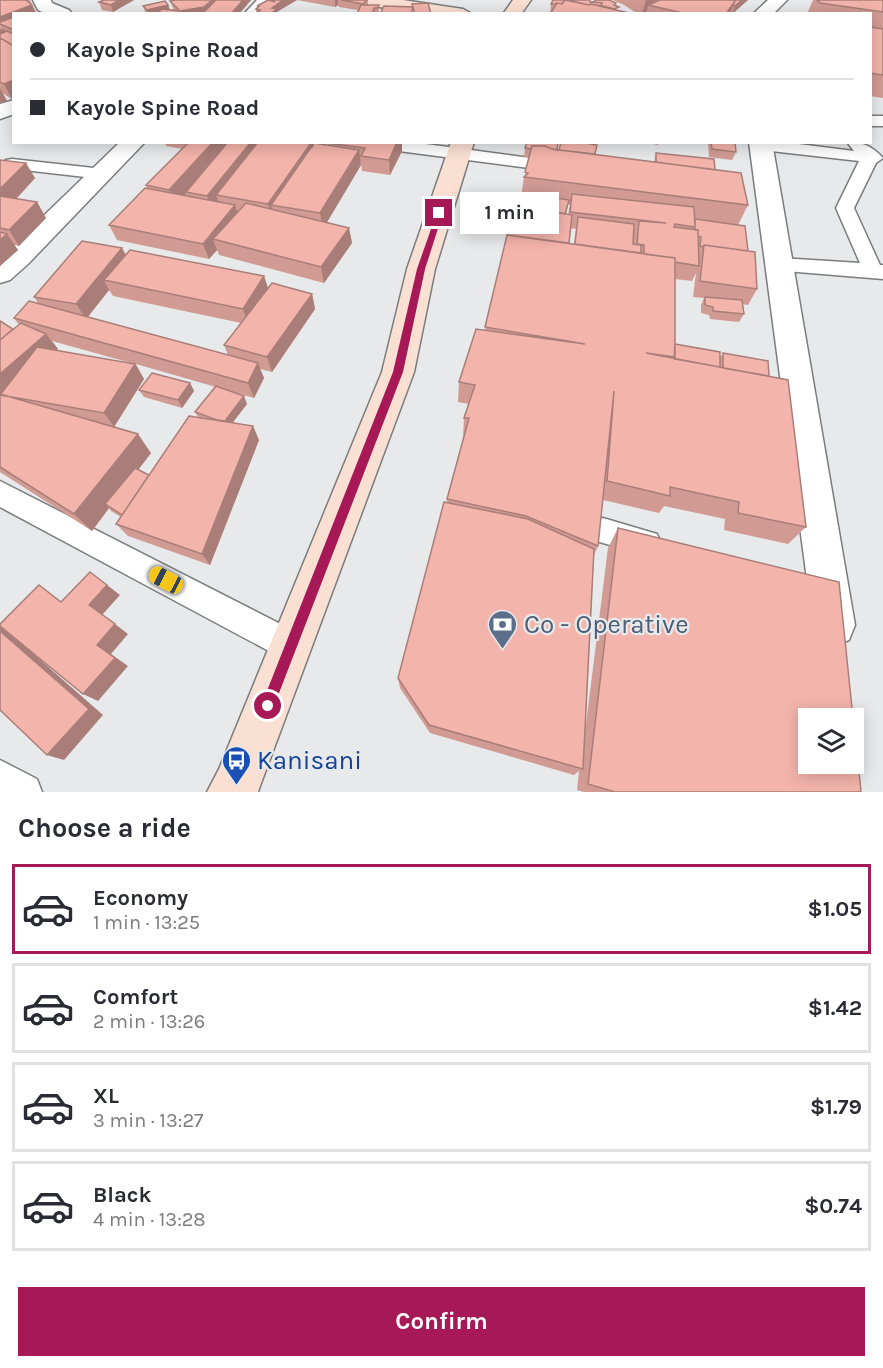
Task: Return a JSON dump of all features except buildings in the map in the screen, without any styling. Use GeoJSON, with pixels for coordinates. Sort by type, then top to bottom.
{"type":"FeatureCollection","features":[{"type":"Feature","properties":{"kind":"main road"},"geometry":{"type":"LineString","coordinates":[[367,0],[448,12]]}},
{"type":"Feature","properties":{"kind":"main road"},"geometry":{"type":"LineString","coordinates":[[239,790],[291,646],[398,372],[421,269],[461,149]]}},
{"type":"Feature","properties":{"kind":"street"},"geometry":{"type":"LineString","coordinates":[[42,0],[44,6],[58,12]]}},
{"type":"Feature","properties":{"kind":"street"},"geometry":{"type":"LineString","coordinates":[[255,12],[267,0]]}},
{"type":"Feature","properties":{"kind":"street"},"geometry":{"type":"LineString","coordinates":[[764,12],[778,0]]}},
{"type":"Feature","properties":{"kind":"street"},"geometry":{"type":"LineString","coordinates":[[0,273],[18,258],[132,144]]}},
{"type":"Feature","properties":{"kind":"street"},"geometry":{"type":"LineString","coordinates":[[760,144],[838,650]]}},
{"type":"Feature","properties":{"kind":"lane"},"geometry":{"type":"LineString","coordinates":[[395,144],[461,149],[575,169]]}},
{"type":"Feature","properties":{"kind":"lane"},"geometry":{"type":"LineString","coordinates":[[760,144],[876,158]]}},
{"type":"Feature","properties":{"kind":"lane"},"geometry":{"type":"LineString","coordinates":[[858,144],[876,158]]}},
{"type":"Feature","properties":{"kind":"lane"},"geometry":{"type":"LineString","coordinates":[[876,158],[845,208],[878,271]]}},
{"type":"Feature","properties":{"kind":"lane"},"geometry":{"type":"LineString","coordinates":[[12,164],[103,174]]}},
{"type":"Feature","properties":{"kind":"lane"},"geometry":{"type":"LineString","coordinates":[[780,265],[878,271]]}},
{"type":"Feature","properties":{"kind":"lane"},"geometry":{"type":"LineString","coordinates":[[0,493],[291,646]]}},
{"type":"Feature","properties":{"kind":"lane"},"geometry":{"type":"LineString","coordinates":[[603,531],[671,550]]}},
{"type":"Feature","properties":{"kind":"lane"},"geometry":{"type":"LineString","coordinates":[[796,583],[830,593]]}},
{"type":"Feature","properties":{"kind":"lane"},"geometry":{"type":"LineString","coordinates":[[0,777],[24,792]]}},
{"type":"Feature","properties":{"kind":"place","name":"Co - Operative"},"geometry":{"type":"Point","coordinates":[503,650]}},
{"type":"Feature","properties":{"kind":"place","name":"Kanisani"},"geometry":{"type":"Point","coordinates":[236,786]}},
{"type":"Feature","properties":{"kind":"route"},"geometry":{"type":"LineString","coordinates":[[268,706],[398,372],[421,269],[439,213]]}}]}
